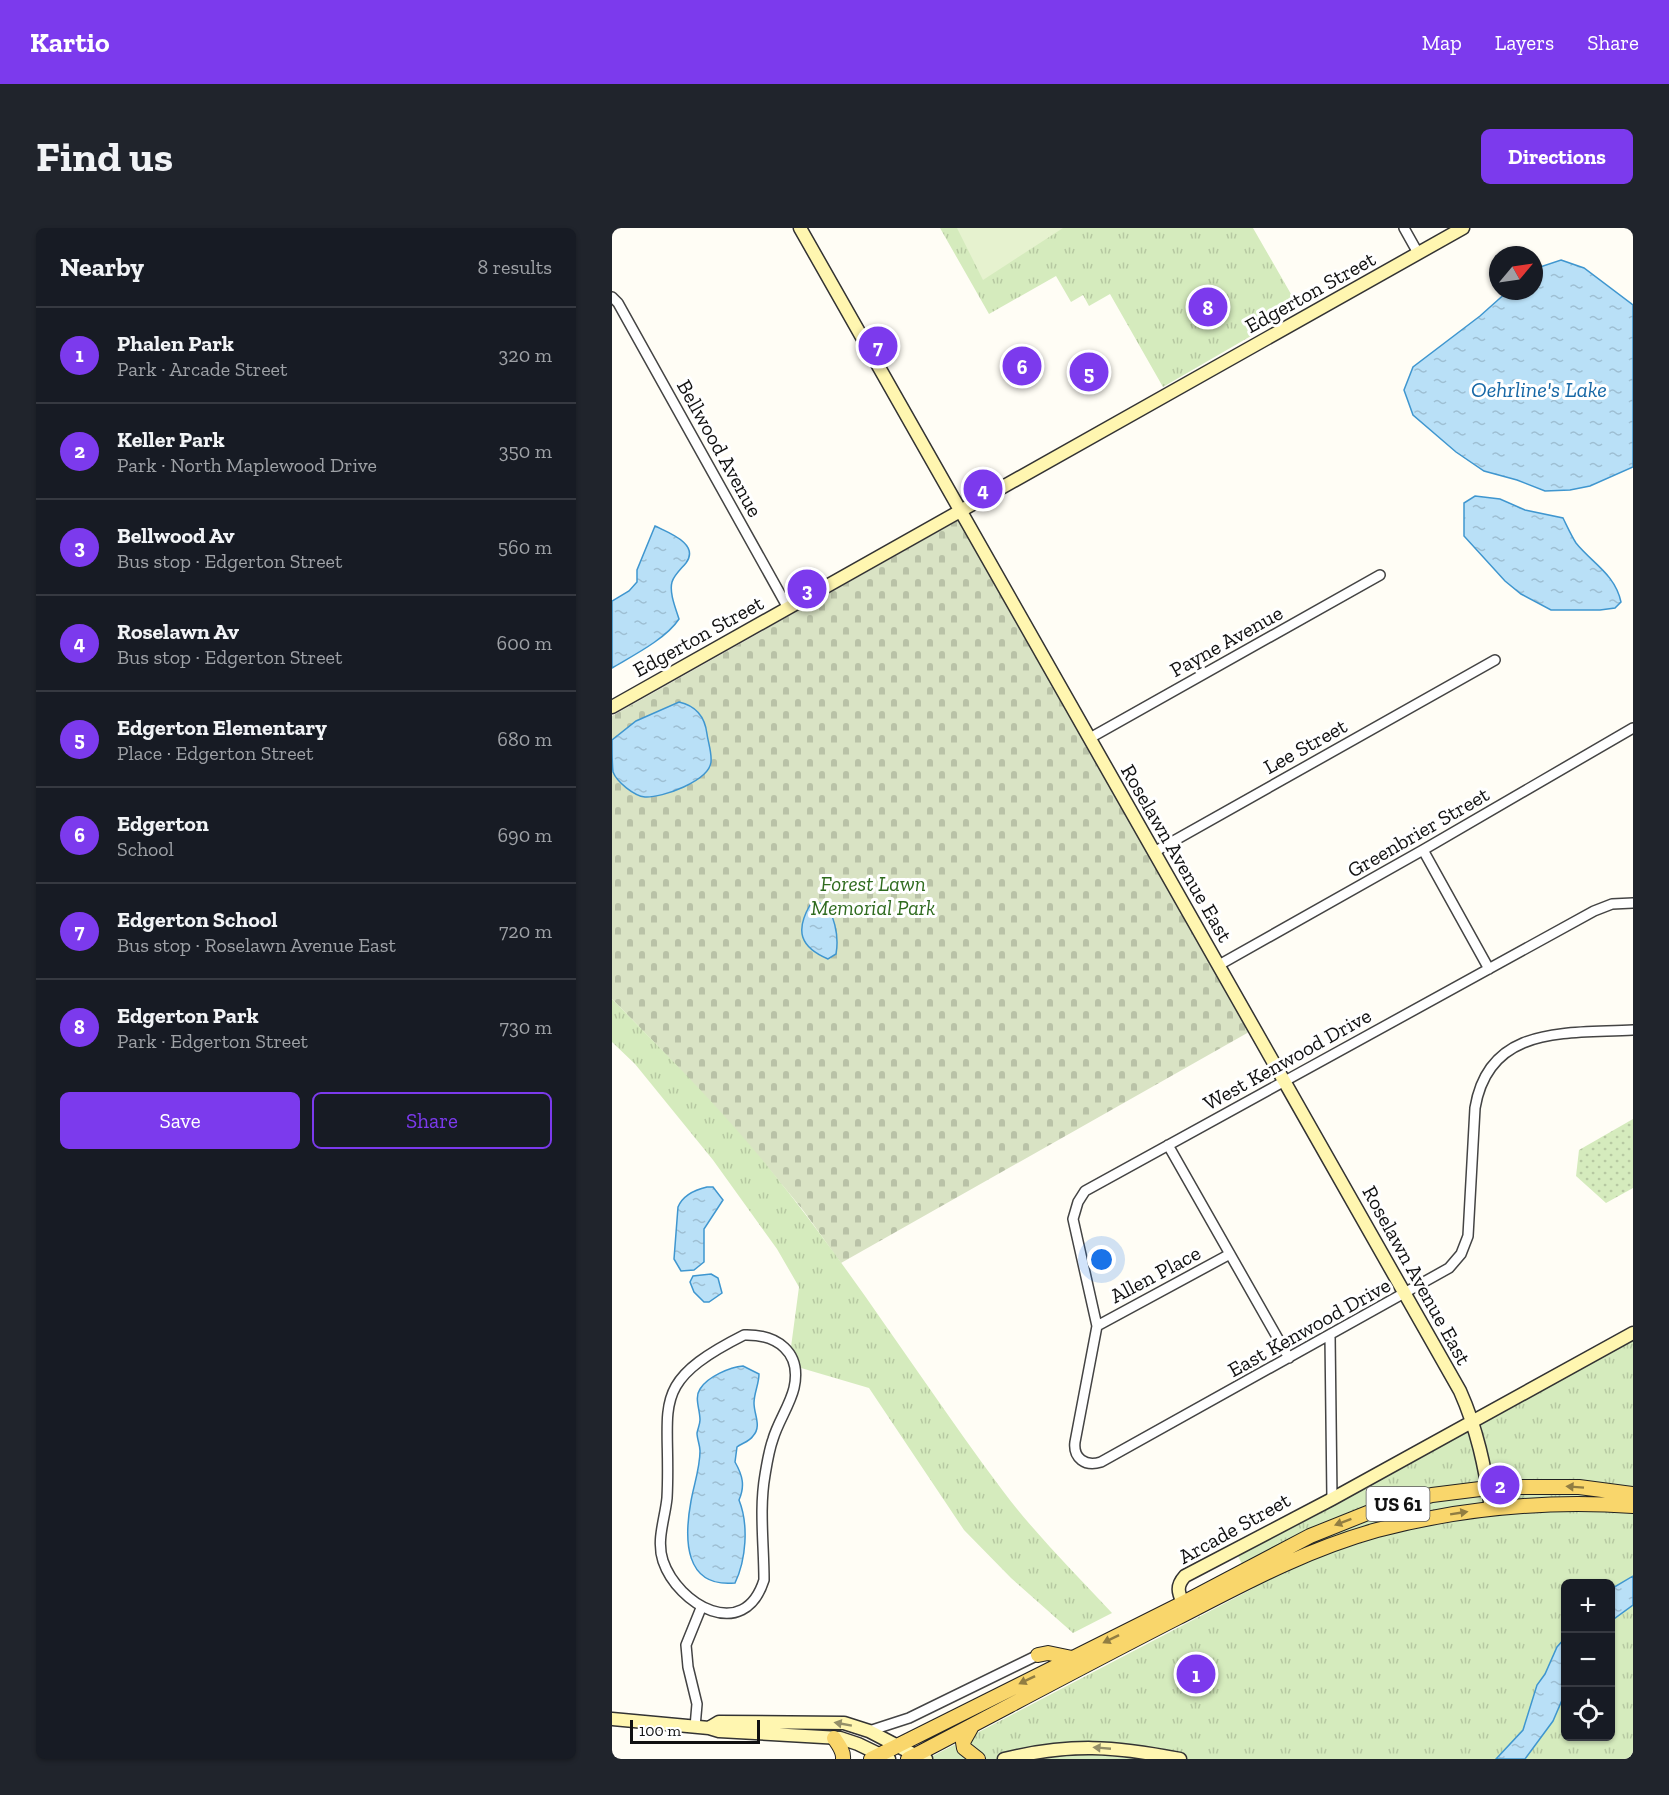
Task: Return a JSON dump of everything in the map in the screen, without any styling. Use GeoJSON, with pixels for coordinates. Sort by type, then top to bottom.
{"type":"FeatureCollection","features":[{"type":"Feature","properties":{"kind":"main road","name":"US 61"},"geometry":{"type":"LineString","coordinates":[[880,1758],[896,1745],[1147,1627],[1310,1536],[1344,1521],[1405,1502],[1488,1487],[1551,1485],[1633,1494]]}},
{"type":"Feature","properties":{"kind":"main road","name":"US 61"},"geometry":{"type":"LineString","coordinates":[[1186,1607],[1338,1542],[1412,1521],[1491,1508],[1564,1503],[1633,1506]]}},
{"type":"Feature","properties":{"kind":"main road"},"geometry":{"type":"LineString","coordinates":[[1038,1655],[1048,1653],[1080,1658]]}},
{"type":"Feature","properties":{"kind":"main road","name":"US 61"},"geometry":{"type":"LineString","coordinates":[[916,1758],[1080,1658]]}},
{"type":"Feature","properties":{"kind":"main road"},"geometry":{"type":"LineString","coordinates":[[973,1725],[965,1735],[963,1742],[964,1748],[978,1759]]}},
{"type":"Feature","properties":{"kind":"main road"},"geometry":{"type":"LineString","coordinates":[[834,1738],[839,1745],[843,1759]]}},
{"type":"Feature","properties":{"kind":"street","name":"Roselawn Avenue East"},"geometry":{"type":"LineString","coordinates":[[800,228],[1460,1391],[1473,1421],[1491,1508]]}},
{"type":"Feature","properties":{"kind":"street"},"geometry":{"type":"LineString","coordinates":[[1404,228],[1419,253]]}},
{"type":"Feature","properties":{"kind":"street","name":"Edgerton Street"},"geometry":{"type":"LineString","coordinates":[[612,707],[1463,228]]}},
{"type":"Feature","properties":{"kind":"street","name":"Bellwood Avenue"},"geometry":{"type":"LineString","coordinates":[[612,297],[620,306],[788,608]]}},
{"type":"Feature","properties":{"kind":"street","name":"Payne Avenue"},"geometry":{"type":"LineString","coordinates":[[1089,738],[1380,575]]}},
{"type":"Feature","properties":{"kind":"street","name":"Lee Street"},"geometry":{"type":"LineString","coordinates":[[1155,852],[1495,660]]}},
{"type":"Feature","properties":{"kind":"street","name":"Greenbrier Street"},"geometry":{"type":"LineString","coordinates":[[1219,965],[1633,728]]}},
{"type":"Feature","properties":{"kind":"street"},"geometry":{"type":"LineString","coordinates":[[1423,850],[1489,969]]}},
{"type":"Feature","properties":{"kind":"street","name":"West Kenwood Drive"},"geometry":{"type":"LineString","coordinates":[[1097,1326],[1072,1219],[1081,1196],[1090,1188],[1603,906],[1633,903]]}},
{"type":"Feature","properties":{"kind":"street","name":"East Kenwood Drive"},"geometry":{"type":"LineString","coordinates":[[1097,1326],[1074,1448],[1080,1459],[1088,1464],[1101,1461],[1406,1294],[1449,1268],[1466,1245],[1470,1228],[1477,1095],[1487,1072],[1497,1059],[1517,1044],[1541,1036],[1633,1030]]}},
{"type":"Feature","properties":{"kind":"street"},"geometry":{"type":"LineString","coordinates":[[1168,1145],[1289,1358]]}},
{"type":"Feature","properties":{"kind":"street","name":"Allen Place"},"geometry":{"type":"LineString","coordinates":[[1097,1326],[1230,1254]]}},
{"type":"Feature","properties":{"kind":"street","name":"Arcade Street"},"geometry":{"type":"LineString","coordinates":[[1186,1607],[1178,1592],[1179,1582],[1185,1576],[1332,1499],[1633,1333]]}},
{"type":"Feature","properties":{"kind":"street"},"geometry":{"type":"LineString","coordinates":[[744,1335],[768,1336],[788,1351],[796,1375],[794,1390],[771,1442],[764,1478],[762,1500],[764,1580],[754,1600],[736,1612],[713,1613],[702,1608],[678,1586],[670,1575],[663,1560],[660,1542],[667,1499],[668,1400],[673,1387],[691,1367],[744,1335]]}},
{"type":"Feature","properties":{"kind":"street"},"geometry":{"type":"LineString","coordinates":[[1330,1335],[1332,1499]]}},
{"type":"Feature","properties":{"kind":"street"},"geometry":{"type":"LineString","coordinates":[[695,1727],[697,1704],[688,1667],[687,1645],[702,1608]]}},
{"type":"Feature","properties":{"kind":"street"},"geometry":{"type":"LineString","coordinates":[[868,1731],[909,1718],[1038,1655]]}},
{"type":"Feature","properties":{"kind":"street"},"geometry":{"type":"LineString","coordinates":[[612,1719],[720,1731],[834,1738],[858,1743],[880,1758]]}},
{"type":"Feature","properties":{"kind":"street"},"geometry":{"type":"LineString","coordinates":[[709,1728],[719,1722],[844,1723],[868,1731],[916,1758]]}},
{"type":"Feature","properties":{"kind":"street"},"geometry":{"type":"LineString","coordinates":[[1004,1759],[1055,1748],[1094,1747],[1140,1751],[1180,1759]]}},
{"type":"Feature","properties":{"kind":"green space"},"geometry":{"type":"Polygon","coordinates":[[[940,228],[1253,228],[1299,308],[1163,387],[1110,294],[1089,306],[1083,295],[1071,302],[1056,276],[989,314],[940,228]]]}},
{"type":"Feature","properties":{"kind":"green space"},"geometry":{"type":"Polygon","coordinates":[[[957,228],[1063,228],[983,280],[957,228]]]}},
{"type":"Feature","properties":{"kind":"green space","name":"Forest Lawn Memorial Park"},"geometry":{"type":"Polygon","coordinates":[[[959,520],[1249,1032],[841,1263],[803,1210],[747,1143],[612,999],[612,716],[959,520]]]}},
{"type":"Feature","properties":{"kind":"green space"},"geometry":{"type":"Polygon","coordinates":[[[612,999],[750,1145],[819,1233],[1003,1491],[1042,1538],[1112,1613],[1073,1633],[1011,1578],[964,1530],[869,1388],[801,1368],[791,1347],[799,1287],[777,1249],[713,1160],[635,1064],[612,1042],[612,999]]]}},
{"type":"Feature","properties":{"kind":"green space"},"geometry":{"type":"Polygon","coordinates":[[[1633,1119],[1633,1188],[1606,1203],[1576,1176],[1579,1150],[1633,1119]]]}},
{"type":"Feature","properties":{"kind":"green space"},"geometry":{"type":"Polygon","coordinates":[[[1633,1339],[1633,1759],[927,1759],[1254,1588],[1238,1556],[1633,1339]]]}},
{"type":"Feature","properties":{"kind":"water","name":"Oehrline's Lake"},"geometry":{"type":"Polygon","coordinates":[[[1561,260],[1584,268],[1633,305],[1633,467],[1590,486],[1570,490],[1545,491],[1484,471],[1456,452],[1413,415],[1404,390],[1413,367],[1498,300],[1543,300],[1543,266],[1561,260]]]}},
{"type":"Feature","properties":{"kind":"water"},"geometry":{"type":"Polygon","coordinates":[[[1475,496],[1500,499],[1525,510],[1563,518],[1576,543],[1614,584],[1621,602],[1615,608],[1600,610],[1551,610],[1521,594],[1505,581],[1464,536],[1464,503],[1475,496]]]}},
{"type":"Feature","properties":{"kind":"water"},"geometry":{"type":"Polygon","coordinates":[[[655,526],[681,540],[689,550],[686,563],[674,577],[671,586],[679,619],[657,640],[612,668],[612,601],[629,591],[637,582],[637,570],[655,526]]]}},
{"type":"Feature","properties":{"kind":"water"},"geometry":{"type":"Polygon","coordinates":[[[679,702],[691,706],[702,717],[711,755],[708,769],[694,782],[662,795],[645,797],[636,794],[622,784],[613,772],[612,740],[636,721],[679,702]]]}},
{"type":"Feature","properties":{"kind":"water"},"geometry":{"type":"Polygon","coordinates":[[[819,903],[828,906],[836,930],[836,954],[828,959],[811,949],[803,937],[805,914],[810,905],[819,903]]]}},
{"type":"Feature","properties":{"kind":"water"},"geometry":{"type":"Polygon","coordinates":[[[713,1187],[723,1200],[704,1229],[704,1262],[694,1270],[681,1271],[674,1259],[678,1207],[690,1194],[713,1187]]]}},
{"type":"Feature","properties":{"kind":"water"},"geometry":{"type":"Polygon","coordinates":[[[711,1274],[718,1278],[722,1293],[709,1302],[704,1302],[694,1292],[690,1282],[693,1276],[711,1274]]]}},
{"type":"Feature","properties":{"kind":"water"},"geometry":{"type":"Polygon","coordinates":[[[743,1366],[759,1374],[754,1403],[757,1420],[756,1432],[737,1447],[735,1462],[742,1481],[739,1500],[744,1520],[744,1553],[735,1583],[718,1582],[706,1578],[697,1569],[688,1545],[689,1516],[700,1457],[697,1433],[700,1420],[697,1396],[703,1385],[713,1377],[743,1366]]]}},
{"type":"Feature","properties":{"kind":"water"},"geometry":{"type":"Polygon","coordinates":[[[1633,1576],[1633,1605],[1615,1618],[1615,1587],[1633,1576]]]}},
{"type":"Feature","properties":{"kind":"water"},"geometry":{"type":"Polygon","coordinates":[[[1561,1642],[1561,1702],[1553,1721],[1525,1759],[1496,1759],[1523,1730],[1537,1685],[1545,1674],[1561,1642]]]}},
{"type":"Feature","properties":{"kind":"place","name":"Edgerton Park"},"geometry":{"type":"Point","coordinates":[1208,307]}},
{"type":"Feature","properties":{"kind":"place","name":"Edgerton School"},"geometry":{"type":"Point","coordinates":[878,346]}},
{"type":"Feature","properties":{"kind":"place","name":"Edgerton"},"geometry":{"type":"Point","coordinates":[1022,366]}},
{"type":"Feature","properties":{"kind":"place","name":"Edgerton Elementary"},"geometry":{"type":"Point","coordinates":[1089,372]}},
{"type":"Feature","properties":{"kind":"place","name":"Roselawn Av"},"geometry":{"type":"Point","coordinates":[983,489]}},
{"type":"Feature","properties":{"kind":"place","name":"Bellwood Av"},"geometry":{"type":"Point","coordinates":[807,589]}},
{"type":"Feature","properties":{"kind":"place","name":"Keller Park"},"geometry":{"type":"Point","coordinates":[1500,1485]}},
{"type":"Feature","properties":{"kind":"place","name":"Phalen Park"},"geometry":{"type":"Point","coordinates":[1196,1674]}}]}
